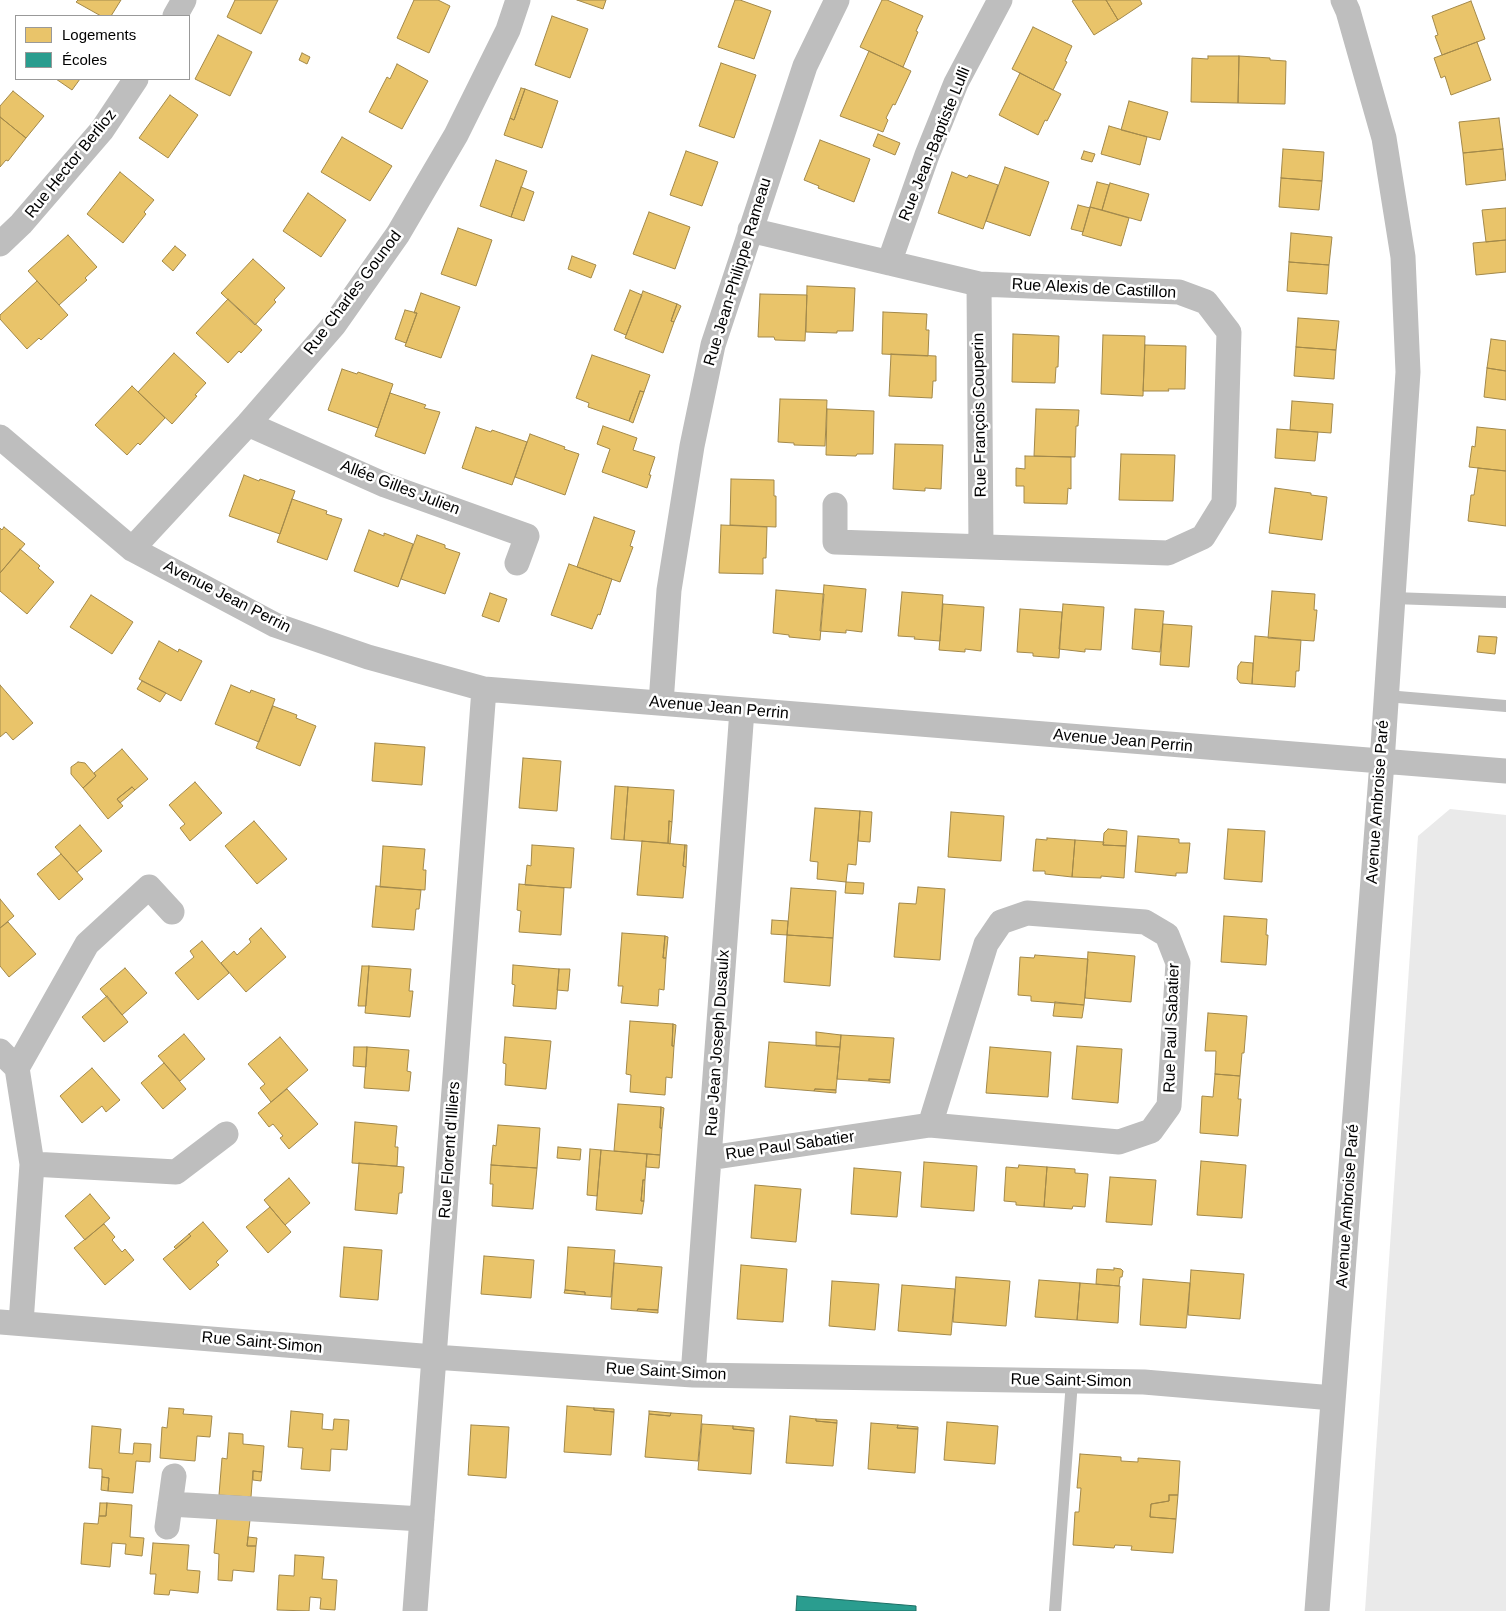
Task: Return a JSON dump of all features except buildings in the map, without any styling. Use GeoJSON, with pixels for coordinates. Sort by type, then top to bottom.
{"type":"FeatureCollection","features":[{"type":"Feature","properties":{"kind":"street"},"geometry":{"type":"LineString","coordinates":[[176,15],[184,0]]}},
{"type":"Feature","properties":{"kind":"street","name":"Rue Charles Gounod"},"geometry":{"type":"LineString","coordinates":[[132,549],[248,424],[334,325],[398,234],[456,135],[508,30],[518,0]]}},
{"type":"Feature","properties":{"kind":"street","name":"Rue Jean-Philippe Rameau"},"geometry":{"type":"LineString","coordinates":[[660,703],[669,590],[692,446],[713,345],[805,66],[837,0]]}},
{"type":"Feature","properties":{"kind":"street","name":"Rue Jean-Baptiste Lulli"},"geometry":{"type":"LineString","coordinates":[[889,263],[927,154],[956,83],[1000,0]]}},
{"type":"Feature","properties":{"kind":"street","name":"Avenue Ambroise Paré"},"geometry":{"type":"LineString","coordinates":[[1317,1611],[1382,762],[1408,372],[1403,257],[1384,138],[1348,11],[1343,0]]}},
{"type":"Feature","properties":{"kind":"street","name":"Rue Hector Berlioz"},"geometry":{"type":"LineString","coordinates":[[0,244],[21,224],[102,130],[135,80]]}},
{"type":"Feature","properties":{"kind":"street","name":"Rue Alexis de Castillon"},"geometry":{"type":"LineString","coordinates":[[750,230],[978,284],[1179,292],[1206,302],[1229,332],[1224,503],[1203,537],[1168,552],[835,542],[835,505]]}},
{"type":"Feature","properties":{"kind":"street","name":"Rue François Couperin"},"geometry":{"type":"LineString","coordinates":[[978,284],[981,547]]}},
{"type":"Feature","properties":{"kind":"street","name":"Allée Gilles Julien"},"geometry":{"type":"LineString","coordinates":[[248,424],[385,485],[528,536],[517,563]]}},
{"type":"Feature","properties":{"kind":"street","name":"Avenue Jean Perrin"},"geometry":{"type":"LineString","coordinates":[[0,437],[132,549],[275,624],[368,657],[484,688],[1506,771]]}},
{"type":"Feature","properties":{"kind":"street","name":"Rue Florent d'Illiers"},"geometry":{"type":"LineString","coordinates":[[415,1611],[484,688]]}},
{"type":"Feature","properties":{"kind":"street","name":"Rue Jean Joseph Dusaulx"},"geometry":{"type":"LineString","coordinates":[[693,1375],[742,710]]}},
{"type":"Feature","properties":{"kind":"street"},"geometry":{"type":"LineString","coordinates":[[10,1322],[32,1164],[8,1059],[87,944],[149,887],[172,912]]}},
{"type":"Feature","properties":{"kind":"street","name":"Rue Paul Sabatier"},"geometry":{"type":"LineString","coordinates":[[709,1158],[930,1126],[1118,1142],[1152,1131],[1169,1106],[1178,962],[1167,935],[1145,922],[1027,913],[1001,922],[986,944],[930,1126]]}},
{"type":"Feature","properties":{"kind":"street"},"geometry":{"type":"LineString","coordinates":[[32,1164],[176,1172],[226,1134]]}},
{"type":"Feature","properties":{"kind":"street","name":"Rue Saint-Simon"},"geometry":{"type":"LineString","coordinates":[[10,1322],[434,1357],[693,1375],[1144,1382],[1333,1398]]}},
{"type":"Feature","properties":{"kind":"street"},"geometry":{"type":"LineString","coordinates":[[174,1476],[168,1516],[422,1519]]}},
{"type":"Feature","properties":{"kind":"lane"},"geometry":{"type":"LineString","coordinates":[[1393,598],[1506,602]]}},
{"type":"Feature","properties":{"kind":"lane"},"geometry":{"type":"LineString","coordinates":[[1386,696],[1506,706]]}},
{"type":"Feature","properties":{"kind":"lane"},"geometry":{"type":"LineString","coordinates":[[1055,1611],[1072,1381]]}},
{"type":"Feature","properties":{"kind":"shaded area"},"geometry":{"type":"Polygon","coordinates":[[[1450,809],[1506,815],[1506,1611],[1365,1611],[1418,836],[1450,809]]]}}]}
